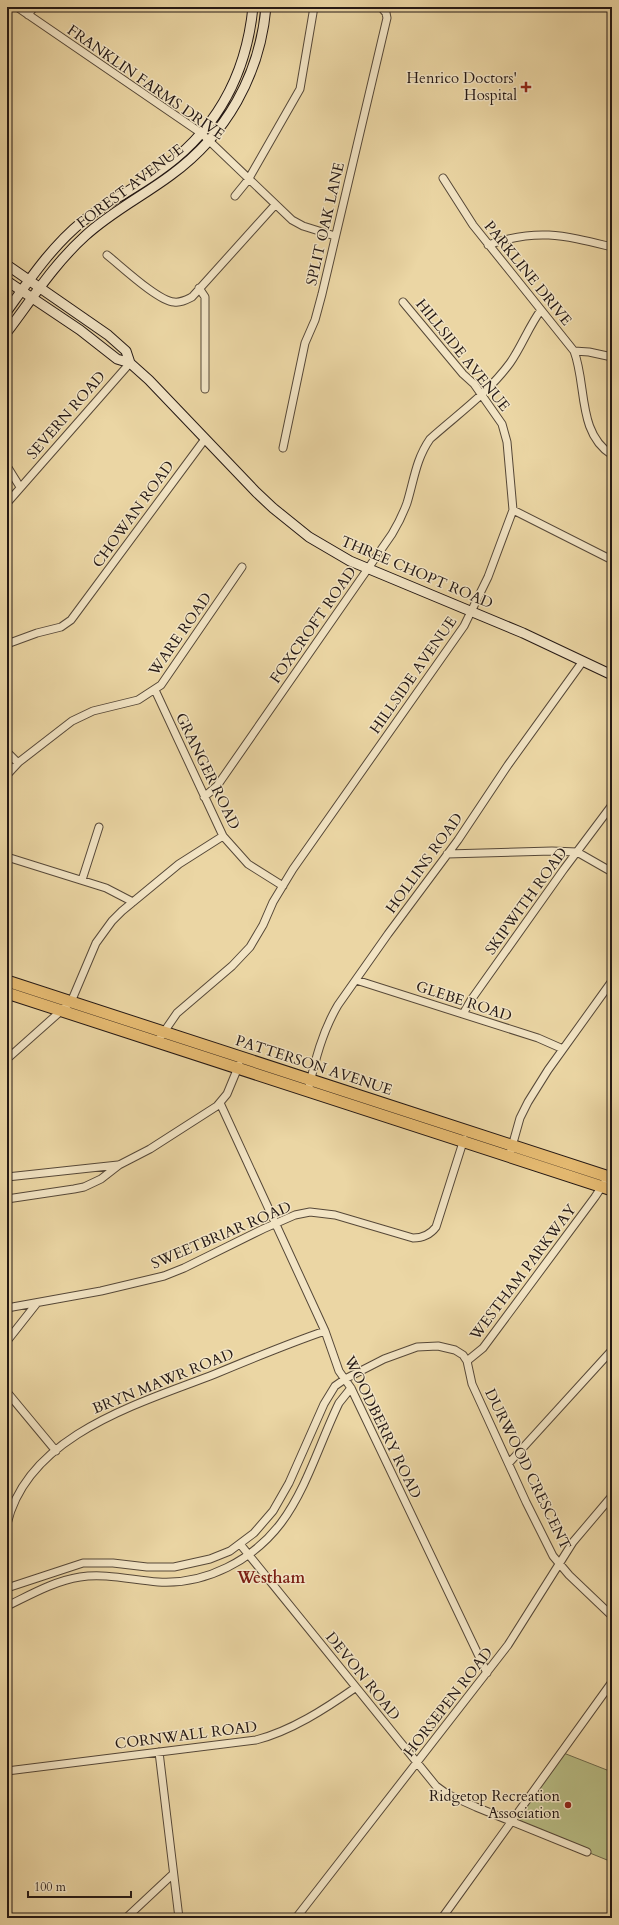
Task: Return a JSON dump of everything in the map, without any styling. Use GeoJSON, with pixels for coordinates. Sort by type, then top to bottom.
{"type":"FeatureCollection","features":[{"type":"Feature","properties":{"kind":"main road","name":"FOREST AVENUE"},"geometry":{"type":"LineString","coordinates":[[7,311],[46,258],[72,230],[103,207],[162,170],[215,118],[235,84],[244,58],[253,7]]}},
{"type":"Feature","properties":{"kind":"main road","name":"FOREST AVENUE"},"geometry":{"type":"LineString","coordinates":[[7,332],[63,257],[86,235],[172,175],[210,140],[234,109],[249,79],[262,36],[266,7]]}},
{"type":"Feature","properties":{"kind":"main road","name":"THREE CHOPT ROAD"},"geometry":{"type":"LineString","coordinates":[[7,265],[108,335],[126,351],[130,363]]}},
{"type":"Feature","properties":{"kind":"main road","name":"THREE CHOPT ROAD"},"geometry":{"type":"LineString","coordinates":[[7,281],[80,330],[117,359],[130,363],[149,380],[262,497],[291,523],[329,549],[369,569],[472,611],[612,675]]}},
{"type":"Feature","properties":{"kind":"main road","name":"PATTERSON AVENUE"},"geometry":{"type":"LineString","coordinates":[[7,981],[511,1145],[609,1180]]}},
{"type":"Feature","properties":{"kind":"main road","name":"PATTERSON AVENUE"},"geometry":{"type":"LineString","coordinates":[[7,993],[509,1157],[609,1180]]}},
{"type":"Feature","properties":{"kind":"street","name":"FRANKLIN FARMS DRIVE"},"geometry":{"type":"LineString","coordinates":[[17,7],[201,133],[210,140],[248,180],[292,220],[303,226],[335,236]]}},
{"type":"Feature","properties":{"kind":"street"},"geometry":{"type":"LineString","coordinates":[[28,15],[34,7]]}},
{"type":"Feature","properties":{"kind":"street"},"geometry":{"type":"LineString","coordinates":[[234,196],[248,180],[300,89],[314,7]]}},
{"type":"Feature","properties":{"kind":"street","name":"SPLIT OAK LANE"},"geometry":{"type":"LineString","coordinates":[[283,448],[305,343],[315,320],[387,18],[386,13],[381,7]]}},
{"type":"Feature","properties":{"kind":"street","name":"PARKLINE DRIVE"},"geometry":{"type":"LineString","coordinates":[[443,178],[453,196],[488,245],[574,351]]}},
{"type":"Feature","properties":{"kind":"street"},"geometry":{"type":"LineString","coordinates":[[107,255],[165,300],[174,302],[184,301],[192,297],[275,205]]}},
{"type":"Feature","properties":{"kind":"street"},"geometry":{"type":"LineString","coordinates":[[488,245],[518,236],[539,234],[569,236],[612,247]]}},
{"type":"Feature","properties":{"kind":"street"},"geometry":{"type":"LineString","coordinates":[[199,288],[205,297],[205,389]]}},
{"type":"Feature","properties":{"kind":"street","name":"HILLSIDE AVENUE"},"geometry":{"type":"LineString","coordinates":[[157,1042],[177,1014],[240,958],[259,932],[283,886],[464,626],[472,611],[513,510],[510,465],[506,435],[502,424],[482,395],[403,302]]}},
{"type":"Feature","properties":{"kind":"street","name":"FOXCROFT ROAD"},"geometry":{"type":"LineString","coordinates":[[204,797],[217,786],[392,534],[401,519],[417,464],[425,446],[430,439],[482,395],[509,364],[541,310]]}},
{"type":"Feature","properties":{"kind":"street"},"geometry":{"type":"LineString","coordinates":[[612,357],[589,352],[574,351],[592,432],[600,445],[612,455]]}},
{"type":"Feature","properties":{"kind":"street","name":"SEVERN ROAD"},"geometry":{"type":"LineString","coordinates":[[7,503],[130,363]]}},
{"type":"Feature","properties":{"kind":"street","name":"CHOWAN ROAD"},"geometry":{"type":"LineString","coordinates":[[7,644],[67,624],[77,614],[205,439]]}},
{"type":"Feature","properties":{"kind":"street"},"geometry":{"type":"LineString","coordinates":[[7,466],[20,488]]}},
{"type":"Feature","properties":{"kind":"street"},"geometry":{"type":"LineString","coordinates":[[513,510],[612,560]]}},
{"type":"Feature","properties":{"kind":"street","name":"WARE ROAD"},"geometry":{"type":"LineString","coordinates":[[7,775],[18,763],[72,720],[93,711],[138,700],[156,690],[167,678],[242,567]]}},
{"type":"Feature","properties":{"kind":"street","name":"HOLLINS ROAD"},"geometry":{"type":"LineString","coordinates":[[308,1091],[322,1037],[330,1018],[583,661]]}},
{"type":"Feature","properties":{"kind":"street","name":"GRANGER ROAD"},"geometry":{"type":"LineString","coordinates":[[156,690],[223,836],[248,864],[283,886]]}},
{"type":"Feature","properties":{"kind":"street"},"geometry":{"type":"LineString","coordinates":[[7,752],[18,763]]}},
{"type":"Feature","properties":{"kind":"street","name":"SKIPWITH ROAD"},"geometry":{"type":"LineString","coordinates":[[463,1014],[471,1000],[612,805]]}},
{"type":"Feature","properties":{"kind":"street"},"geometry":{"type":"LineString","coordinates":[[82,880],[99,827]]}},
{"type":"Feature","properties":{"kind":"street"},"geometry":{"type":"LineString","coordinates":[[7,1059],[71,1002],[96,944],[112,921],[179,864],[223,836]]}},
{"type":"Feature","properties":{"kind":"street"},"geometry":{"type":"LineString","coordinates":[[447,854],[552,851],[577,852],[612,872]]}},
{"type":"Feature","properties":{"kind":"street"},"geometry":{"type":"LineString","coordinates":[[7,857],[106,888],[133,902]]}},
{"type":"Feature","properties":{"kind":"street","name":"GLEBE ROAD"},"geometry":{"type":"LineString","coordinates":[[356,980],[538,1038],[564,1049]]}},
{"type":"Feature","properties":{"kind":"street"},"geometry":{"type":"LineString","coordinates":[[509,1157],[511,1145],[528,1102],[612,981]]}},
{"type":"Feature","properties":{"kind":"street"},"geometry":{"type":"LineString","coordinates":[[7,1199],[84,1187],[101,1179],[119,1165],[150,1149],[220,1103],[227,1094],[242,1058]]}},
{"type":"Feature","properties":{"kind":"street","name":"WOODBERRY ROAD"},"geometry":{"type":"LineString","coordinates":[[220,1103],[325,1330],[339,1371],[351,1388],[487,1673]]}},
{"type":"Feature","properties":{"kind":"street","name":"SWEETBRIAR ROAD"},"geometry":{"type":"LineString","coordinates":[[7,1308],[101,1291],[164,1276],[295,1215],[310,1212],[321,1212],[413,1238],[428,1236],[436,1227],[467,1131]]}},
{"type":"Feature","properties":{"kind":"street"},"geometry":{"type":"LineString","coordinates":[[7,1177],[119,1165]]}},
{"type":"Feature","properties":{"kind":"street","name":"WESTHAM PARKWAY"},"geometry":{"type":"LineString","coordinates":[[7,1588],[83,1564],[113,1563],[161,1568],[193,1564],[210,1560],[230,1551],[254,1533],[279,1502],[324,1404],[335,1386],[345,1379],[384,1359],[416,1347],[438,1346],[448,1348],[463,1355],[467,1361],[483,1348],[609,1180]]}},
{"type":"Feature","properties":{"kind":"street"},"geometry":{"type":"LineString","coordinates":[[7,1341],[37,1303]]}},
{"type":"Feature","properties":{"kind":"street","name":"BRYN MAWR ROAD"},"geometry":{"type":"LineString","coordinates":[[7,1524],[14,1504],[29,1478],[56,1451],[81,1431],[110,1415],[325,1330]]}},
{"type":"Feature","properties":{"kind":"street"},"geometry":{"type":"LineString","coordinates":[[509,1463],[612,1350]]}},
{"type":"Feature","properties":{"kind":"street","name":"DURWOOD CRESCENT"},"geometry":{"type":"LineString","coordinates":[[467,1361],[472,1384],[542,1538],[558,1563],[612,1616]]}},
{"type":"Feature","properties":{"kind":"street"},"geometry":{"type":"LineString","coordinates":[[7,1606],[58,1583],[80,1577],[95,1576],[161,1582],[178,1581],[218,1571],[238,1563],[272,1534],[288,1512],[339,1403],[351,1388]]}},
{"type":"Feature","properties":{"kind":"street"},"geometry":{"type":"LineString","coordinates":[[7,1392],[56,1451]]}},
{"type":"Feature","properties":{"kind":"street","name":"HORSEPEN ROAD"},"geometry":{"type":"LineString","coordinates":[[296,1918],[487,1673],[525,1619],[572,1542],[612,1496]]}},
{"type":"Feature","properties":{"kind":"street","name":"DEVON ROAD"},"geometry":{"type":"LineString","coordinates":[[240,1544],[355,1688],[436,1786],[447,1794],[587,1852]]}},
{"type":"Feature","properties":{"kind":"street"},"geometry":{"type":"LineString","coordinates":[[442,1918],[612,1682]]}},
{"type":"Feature","properties":{"kind":"street","name":"CORNWALL ROAD"},"geometry":{"type":"LineString","coordinates":[[7,1771],[232,1744],[267,1737],[299,1723],[355,1688]]}},
{"type":"Feature","properties":{"kind":"street"},"geometry":{"type":"LineString","coordinates":[[158,1752],[179,1918]]}},
{"type":"Feature","properties":{"kind":"street"},"geometry":{"type":"LineString","coordinates":[[126,1918],[174,1874]]}},
{"type":"Feature","properties":{"kind":"green space","name":"Ridgetop Recreation Association"},"geometry":{"type":"Polygon","coordinates":[[[561,1752],[612,1772],[612,1862],[511,1821],[561,1752]]]}},
{"type":"Feature","properties":{"kind":"place","name":"Henrico Doctors' Hospital"},"geometry":{"type":"Point","coordinates":[526,87]}},
{"type":"Feature","properties":{"kind":"place","name":"Ridgetop Recreation Association"},"geometry":{"type":"Point","coordinates":[568,1805]}},
{"type":"Feature","properties":{"kind":"district","name":"Westham"},"geometry":{"type":"Point","coordinates":[271,1577]}}]}
